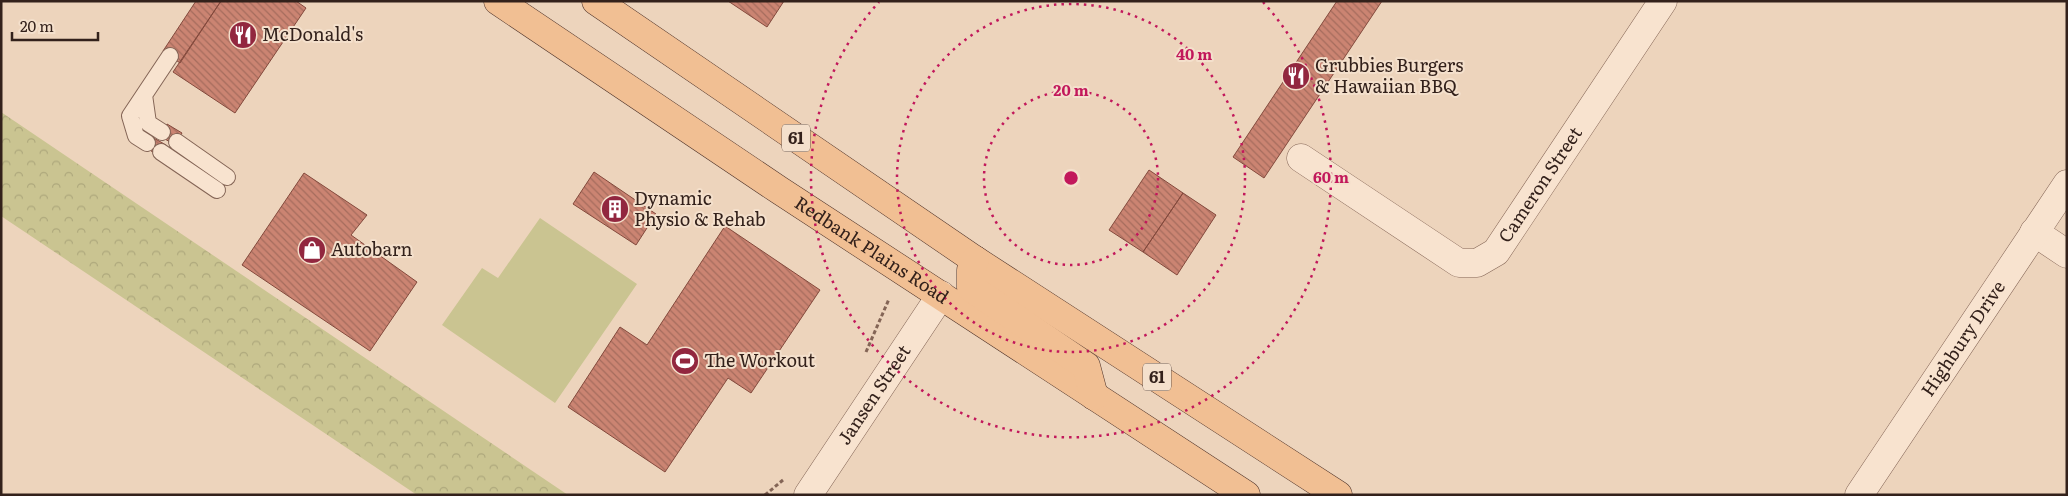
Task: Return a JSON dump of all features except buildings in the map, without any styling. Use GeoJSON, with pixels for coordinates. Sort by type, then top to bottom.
{"type":"FeatureCollection","features":[{"type":"Feature","properties":{"kind":"main road","name":"Redbank Plains Road"},"geometry":{"type":"LineString","coordinates":[[498,1],[772,185],[1246,495]]}},
{"type":"Feature","properties":{"kind":"main road","name":"61"},"geometry":{"type":"LineString","coordinates":[[596,1],[975,260],[1338,495]]}},
{"type":"Feature","properties":{"kind":"main road"},"geometry":{"type":"LineString","coordinates":[[975,260],[971,270],[971,288],[1086,366],[1094,396]]}},
{"type":"Feature","properties":{"kind":"street","name":"Cameron Street"},"geometry":{"type":"LineString","coordinates":[[1302,158],[1458,264],[1477,263],[1496,252],[1663,1]]}},
{"type":"Feature","properties":{"kind":"street","name":"Highbury Drive"},"geometry":{"type":"LineString","coordinates":[[1859,495],[2067,184]]}},
{"type":"Feature","properties":{"kind":"street"},"geometry":{"type":"LineString","coordinates":[[2034,232],[2067,254]]}},
{"type":"Feature","properties":{"kind":"street","name":"Jansen Street"},"geometry":{"type":"LineString","coordinates":[[808,495],[941,295]]}},
{"type":"Feature","properties":{"kind":"lane"},"geometry":{"type":"LineString","coordinates":[[147,143],[136,136],[130,116],[170,56]]}},
{"type":"Feature","properties":{"kind":"lane"},"geometry":{"type":"LineString","coordinates":[[144,95],[148,123],[162,132]]}},
{"type":"Feature","properties":{"kind":"lane"},"geometry":{"type":"LineString","coordinates":[[177,142],[227,177]]}},
{"type":"Feature","properties":{"kind":"lane"},"geometry":{"type":"LineString","coordinates":[[161,152],[217,190]]}},
{"type":"Feature","properties":{"kind":"green space"},"geometry":{"type":"Polygon","coordinates":[[[1,112],[568,495],[417,495],[1,216],[1,112]]]}},
{"type":"Feature","properties":{"kind":"green space"},"geometry":{"type":"Polygon","coordinates":[[[540,218],[637,284],[555,403],[442,325],[482,268],[498,278],[540,218]]]}},
{"type":"Feature","properties":{"kind":"place","name":"McDonald's"},"geometry":{"type":"Point","coordinates":[243,35]}},
{"type":"Feature","properties":{"kind":"place","name":"Grubbies Burgers & Hawaiian BBQ"},"geometry":{"type":"Point","coordinates":[1296,76]}},
{"type":"Feature","properties":{"kind":"place","name":"Dynamic Physio & Rehab"},"geometry":{"type":"Point","coordinates":[615,209]}},
{"type":"Feature","properties":{"kind":"place","name":"Autobarn"},"geometry":{"type":"Point","coordinates":[312,250]}},
{"type":"Feature","properties":{"kind":"place","name":"The Workout"},"geometry":{"type":"Point","coordinates":[685,361]}}]}
